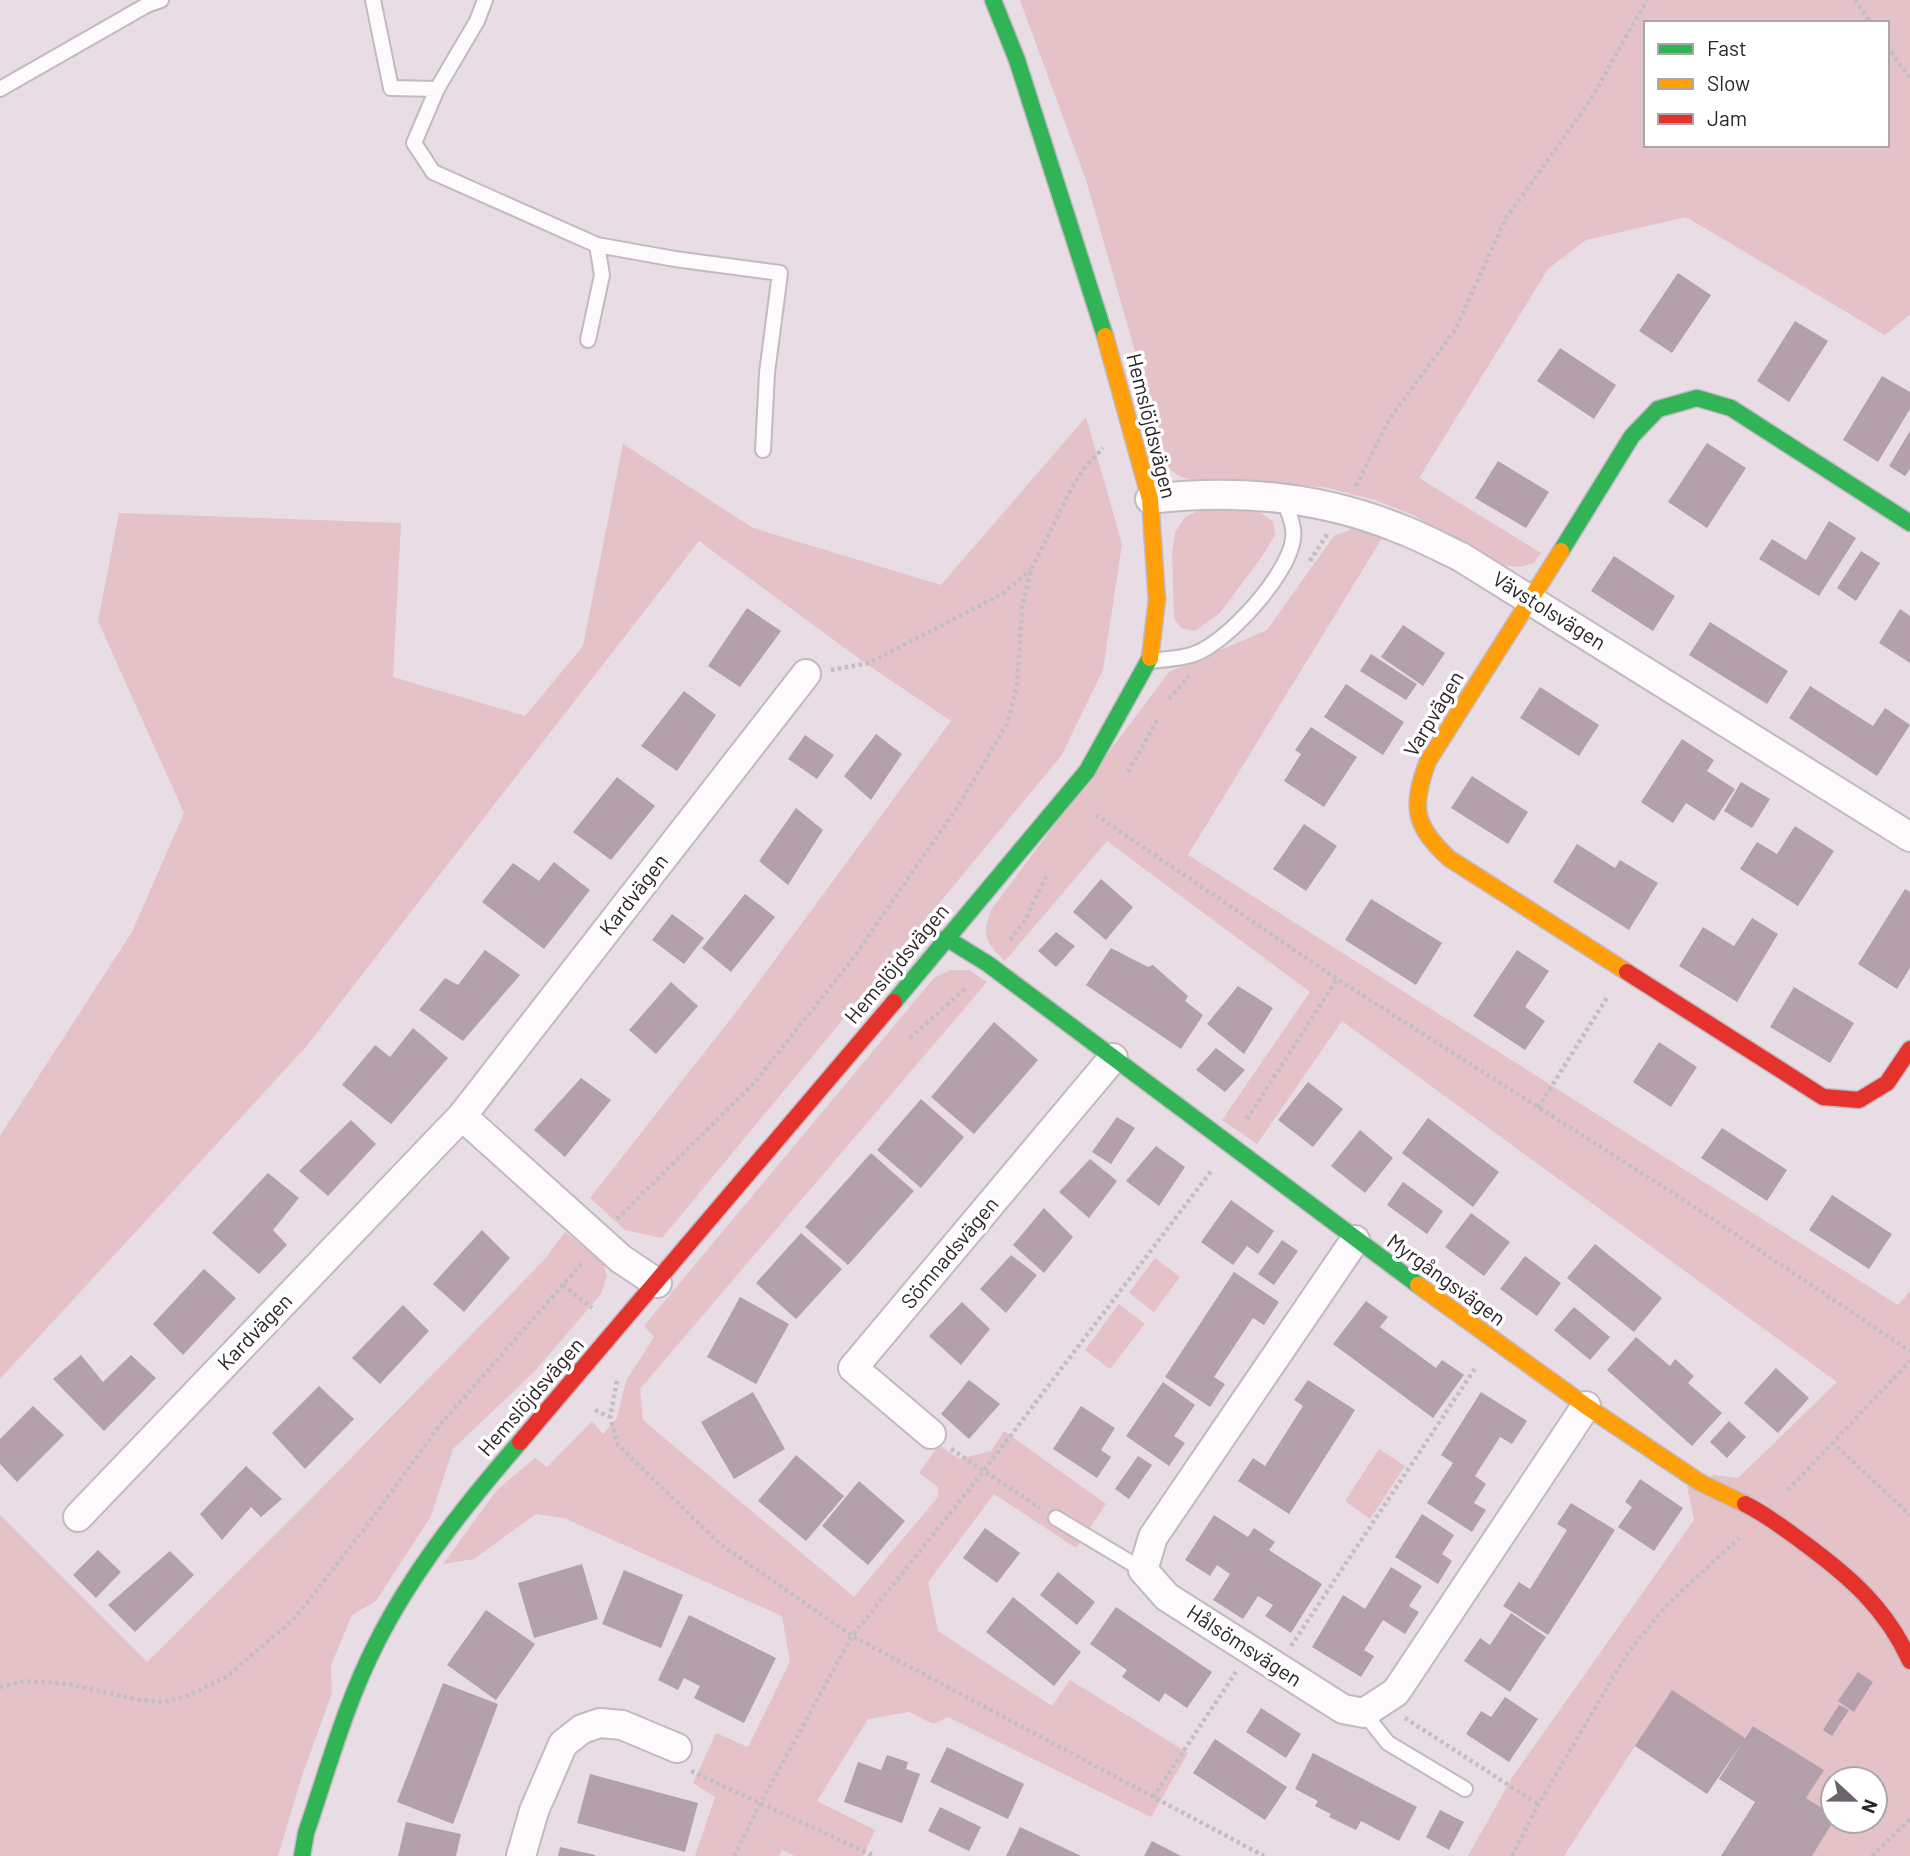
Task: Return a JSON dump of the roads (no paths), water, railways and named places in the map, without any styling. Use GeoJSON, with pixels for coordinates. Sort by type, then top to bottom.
{"type":"FeatureCollection","features":[{"type":"Feature","properties":{"kind":"street","name":"Hemslöjdsvägen"},"geometry":{"type":"LineString","coordinates":[[302,1856],[306,1833],[352,1696],[377,1641],[415,1578],[482,1486],[657,1283],[1087,771],[1150,662],[1157,600],[1150,499],[1100,314],[1017,60],[993,0]]}},
{"type":"Feature","properties":{"kind":"street","name":"Varpvägen"},"geometry":{"type":"LineString","coordinates":[[1910,523],[1731,408],[1697,398],[1658,409],[1632,436],[1428,761],[1419,782],[1416,800],[1419,821],[1430,842],[1450,859],[1823,1097],[1859,1100],[1887,1083],[1910,1049]]}},
{"type":"Feature","properties":{"kind":"street","name":"Vävstolsvägen"},"geometry":{"type":"LineString","coordinates":[[1150,499],[1195,494],[1283,497],[1344,509],[1398,528],[1461,557],[1910,837]]}},
{"type":"Feature","properties":{"kind":"street","name":"Kardvägen"},"geometry":{"type":"LineString","coordinates":[[78,1517],[462,1116],[806,674]]}},
{"type":"Feature","properties":{"kind":"street","name":"Myrgångsvägen"},"geometry":{"type":"LineString","coordinates":[[946,938],[988,964],[1354,1240],[1586,1406],[1701,1483],[1765,1514],[1845,1573],[1876,1605],[1900,1639],[1910,1661]]}},
{"type":"Feature","properties":{"kind":"street","name":"Sömnadsvägen"},"geometry":{"type":"LineString","coordinates":[[931,1434],[853,1368],[1113,1058]]}},
{"type":"Feature","properties":{"kind":"street"},"geometry":{"type":"LineString","coordinates":[[462,1116],[601,1242],[657,1283]]}},
{"type":"Feature","properties":{"kind":"street"},"geometry":{"type":"LineString","coordinates":[[1143,1570],[1153,1537],[1354,1240]]}},
{"type":"Feature","properties":{"kind":"street"},"geometry":{"type":"LineString","coordinates":[[1372,1707],[1396,1692],[1586,1406]]}},
{"type":"Feature","properties":{"kind":"street","name":"Hålsömsvägen"},"geometry":{"type":"LineString","coordinates":[[1143,1570],[1167,1597],[1343,1709],[1372,1707]]}},
{"type":"Feature","properties":{"kind":"street"},"geometry":{"type":"LineString","coordinates":[[521,1856],[534,1811],[563,1744],[582,1729],[600,1723],[622,1725],[677,1748]]}},
{"type":"Feature","properties":{"kind":"lane"},"geometry":{"type":"LineString","coordinates":[[0,89],[147,5],[161,0]]}},
{"type":"Feature","properties":{"kind":"lane"},"geometry":{"type":"LineString","coordinates":[[373,0],[391,88],[438,89]]}},
{"type":"Feature","properties":{"kind":"lane"},"geometry":{"type":"LineString","coordinates":[[485,0],[477,21],[438,89],[414,143],[433,172],[597,246],[780,273],[767,373],[763,450]]}},
{"type":"Feature","properties":{"kind":"lane"},"geometry":{"type":"LineString","coordinates":[[588,340],[602,275],[597,246]]}},
{"type":"Feature","properties":{"kind":"lane"},"geometry":{"type":"LineString","coordinates":[[1150,662],[1195,654],[1226,635],[1251,610],[1281,568],[1293,541],[1293,524],[1283,497]]}},
{"type":"Feature","properties":{"kind":"lane"},"geometry":{"type":"LineString","coordinates":[[1056,1518],[1143,1570]]}},
{"type":"Feature","properties":{"kind":"lane"},"geometry":{"type":"LineString","coordinates":[[1372,1707],[1388,1743],[1465,1789]]}}]}
